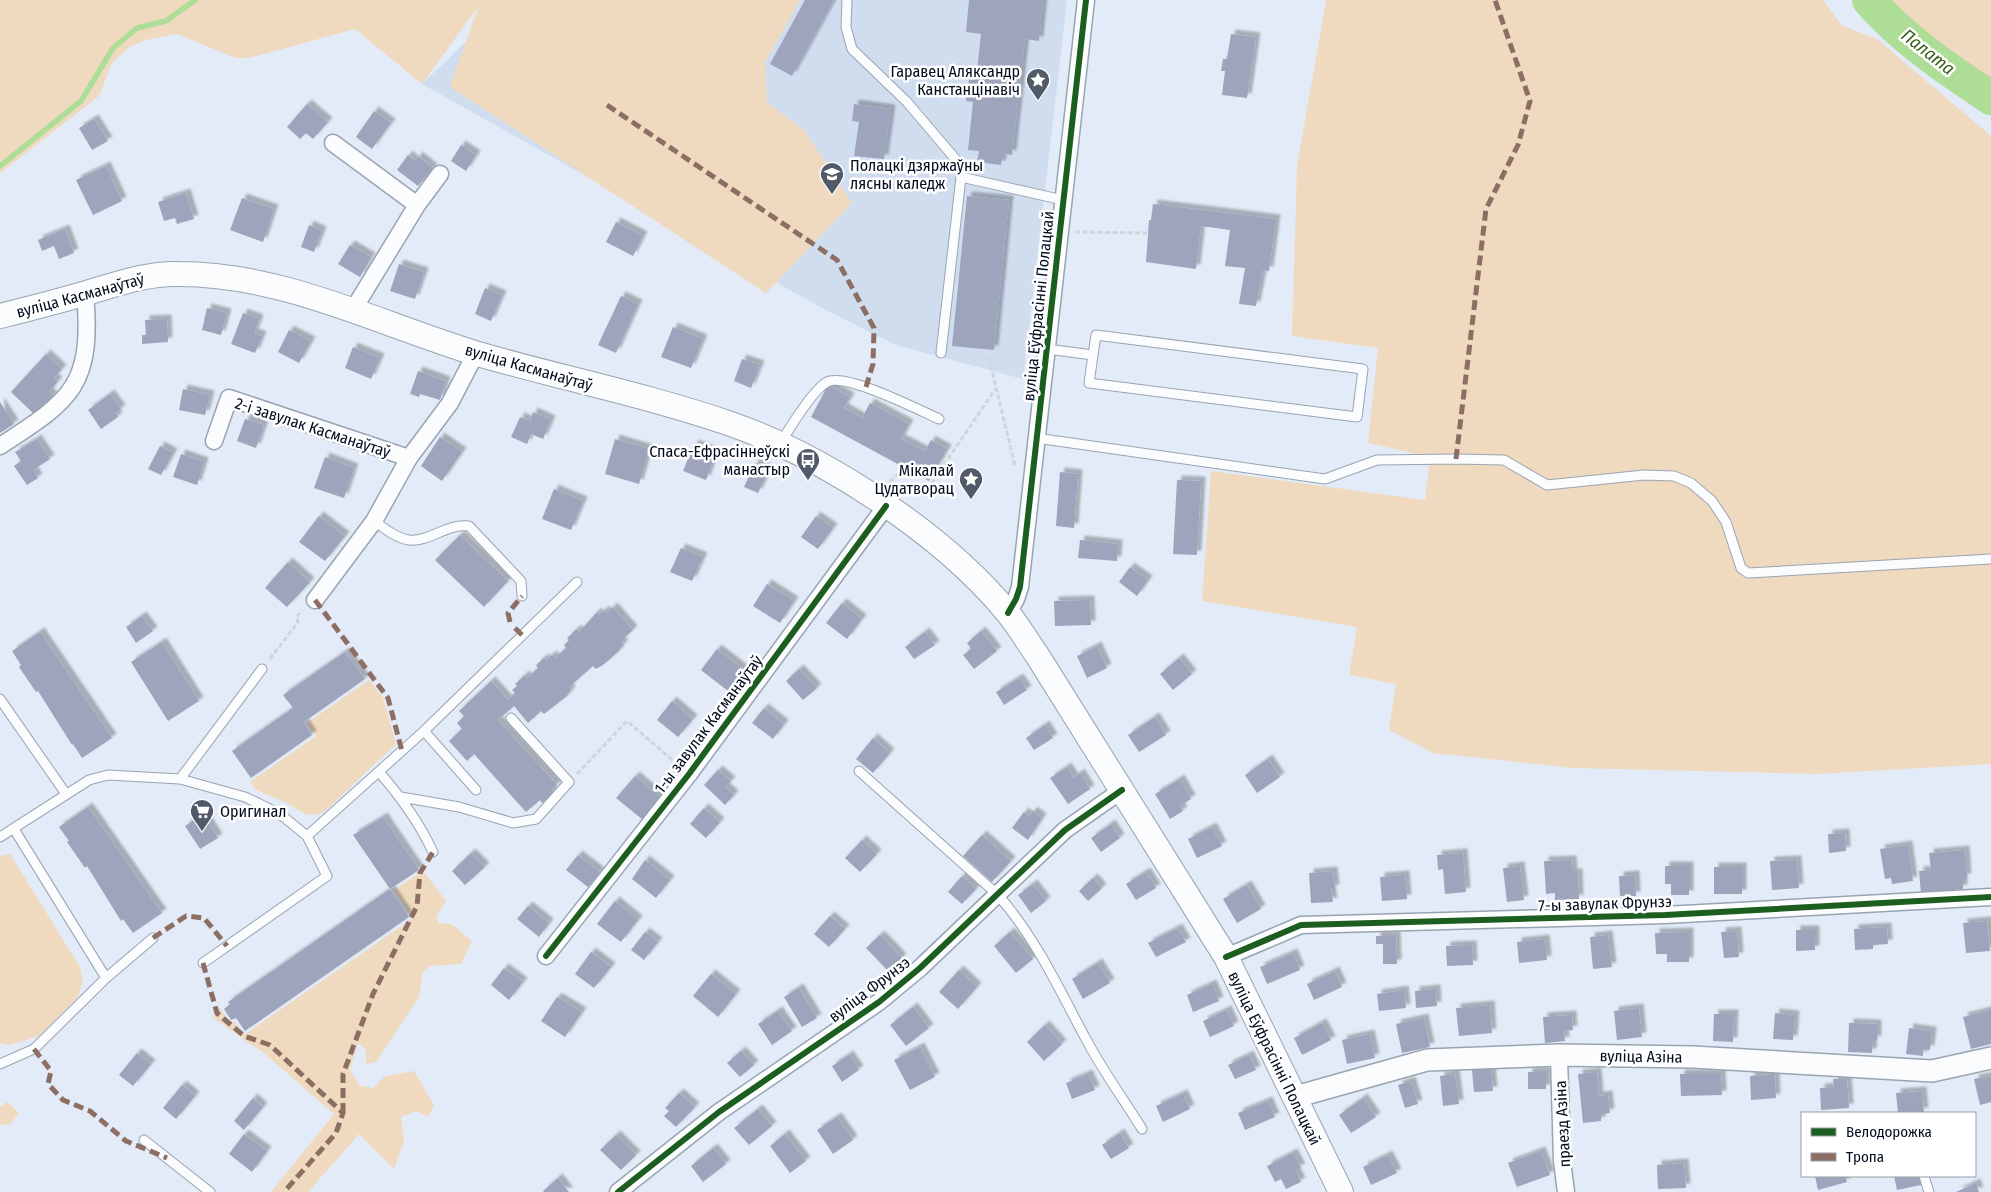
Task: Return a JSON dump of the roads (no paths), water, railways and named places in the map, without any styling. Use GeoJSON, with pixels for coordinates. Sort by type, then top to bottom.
{"type":"FeatureCollection","features":[{"type":"Feature","properties":{"kind":"main road","name":"вуліца Касманаўтаў"},"geometry":{"type":"LineString","coordinates":[[0,316],[132,278],[177,274],[223,277],[274,286],[353,310],[476,353],[680,408],[730,424],[780,444],[817,462],[886,506],[933,540],[978,580],[1008,613]]}},
{"type":"Feature","properties":{"kind":"main road","name":"вуліца Еўфрасінні Полацкай"},"geometry":{"type":"LineString","coordinates":[[1008,613],[1037,655],[1226,957],[1341,1192]]}},
{"type":"Feature","properties":{"kind":"street","name":"вуліца Еўфрасінні Полацкай"},"geometry":{"type":"LineString","coordinates":[[1008,613],[1020,587],[1086,0]]}},
{"type":"Feature","properties":{"kind":"street"},"geometry":{"type":"LineString","coordinates":[[333,143],[417,205]]}},
{"type":"Feature","properties":{"kind":"street"},"geometry":{"type":"LineString","coordinates":[[353,310],[417,205],[440,174]]}},
{"type":"Feature","properties":{"kind":"street"},"geometry":{"type":"LineString","coordinates":[[0,446],[40,420],[65,399],[75,385],[82,370],[88,327],[85,293]]}},
{"type":"Feature","properties":{"kind":"street","name":"2-і завулак Касманаўтаў"},"geometry":{"type":"LineString","coordinates":[[311,602],[374,521],[409,458],[450,403],[476,353]]}},
{"type":"Feature","properties":{"kind":"street","name":"2-і завулак Касманаўтаў"},"geometry":{"type":"LineString","coordinates":[[214,441],[230,398],[409,458]]}},
{"type":"Feature","properties":{"kind":"street","name":"1-ы завулак Касманаўтаў"},"geometry":{"type":"LineString","coordinates":[[546,956],[689,774],[886,506]]}},
{"type":"Feature","properties":{"kind":"street","name":"вуліца Фрунзэ"},"geometry":{"type":"LineString","coordinates":[[618,1192],[719,1112],[879,1002],[920,968],[1065,830],[1122,790]]}},
{"type":"Feature","properties":{"kind":"street","name":"7-ы завулак Фрунзэ"},"geometry":{"type":"LineString","coordinates":[[1226,957],[1301,925],[1665,915],[1991,898]]}},
{"type":"Feature","properties":{"kind":"street","name":"вуліца Азіна"},"geometry":{"type":"LineString","coordinates":[[1295,1097],[1427,1060],[1559,1055],[1693,1057],[1932,1071],[1991,1058]]}},
{"type":"Feature","properties":{"kind":"street","name":"праезд Азіна"},"geometry":{"type":"LineString","coordinates":[[1559,1055],[1562,1161],[1566,1192]]}},
{"type":"Feature","properties":{"kind":"lane"},"geometry":{"type":"LineString","coordinates":[[847,0],[846,26],[852,49],[907,102],[958,162],[961,177],[941,353]]}},
{"type":"Feature","properties":{"kind":"lane"},"geometry":{"type":"LineString","coordinates":[[961,177],[1064,200]]}},
{"type":"Feature","properties":{"kind":"lane"},"geometry":{"type":"LineString","coordinates":[[1096,335],[1363,370],[1356,417],[1089,383],[1093,356],[1096,335]]}},
{"type":"Feature","properties":{"kind":"lane"},"geometry":{"type":"LineString","coordinates":[[1046,349],[1093,356]]}},
{"type":"Feature","properties":{"kind":"lane"},"geometry":{"type":"LineString","coordinates":[[780,444],[798,414],[826,382],[836,379],[866,387],[939,419]]}},
{"type":"Feature","properties":{"kind":"lane"},"geometry":{"type":"LineString","coordinates":[[1036,438],[1325,479],[1377,460],[1456,459],[1504,460],[1547,485],[1644,474],[1674,476],[1691,483],[1712,501],[1726,522],[1741,568],[1748,573],[1991,559]]}},
{"type":"Feature","properties":{"kind":"lane"},"geometry":{"type":"LineString","coordinates":[[374,521],[398,537],[409,540],[420,539],[458,524],[469,526],[521,581],[522,596]]}},
{"type":"Feature","properties":{"kind":"lane"},"geometry":{"type":"LineString","coordinates":[[307,836],[424,731],[577,582]]}},
{"type":"Feature","properties":{"kind":"lane"},"geometry":{"type":"LineString","coordinates":[[180,779],[262,669]]}},
{"type":"Feature","properties":{"kind":"lane"},"geometry":{"type":"LineString","coordinates":[[0,699],[66,794]]}},
{"type":"Feature","properties":{"kind":"lane"},"geometry":{"type":"LineString","coordinates":[[401,797],[459,807],[513,823],[536,819],[569,782],[511,718]]}},
{"type":"Feature","properties":{"kind":"lane"},"geometry":{"type":"LineString","coordinates":[[424,731],[476,790]]}},
{"type":"Feature","properties":{"kind":"lane"},"geometry":{"type":"LineString","coordinates":[[859,771],[998,895],[1040,953],[1088,1044],[1142,1129]]}},
{"type":"Feature","properties":{"kind":"lane"},"geometry":{"type":"LineString","coordinates":[[379,772],[401,797],[423,832],[432,852]]}},
{"type":"Feature","properties":{"kind":"lane"},"geometry":{"type":"LineString","coordinates":[[0,837],[89,780],[108,775],[180,779],[245,797],[280,814],[307,836],[327,876],[203,963]]}},
{"type":"Feature","properties":{"kind":"lane"},"geometry":{"type":"LineString","coordinates":[[14,829],[106,978]]}},
{"type":"Feature","properties":{"kind":"lane"},"geometry":{"type":"LineString","coordinates":[[0,1064],[34,1049],[106,978],[152,938]]}},
{"type":"Feature","properties":{"kind":"lane"},"geometry":{"type":"LineString","coordinates":[[144,1140],[210,1192]]}},
{"type":"Feature","properties":{"kind":"lane"},"geometry":{"type":"LineString","coordinates":[[1924,1177],[1929,1192]]}},
{"type":"Feature","properties":{"kind":"waterway"},"geometry":{"type":"LineString","coordinates":[[0,166],[81,101],[113,48],[137,28],[166,21],[195,0]]}},
{"type":"Feature","properties":{"kind":"waterway","name":"Палата"},"geometry":{"type":"LineString","coordinates":[[1869,0],[1882,15],[1911,41],[1942,65],[1991,98]]}},
{"type":"Feature","properties":{"kind":"place","name":"Гаравец Аляксандр Канстанцінавіч"},"geometry":{"type":"Point","coordinates":[1038,101]}},
{"type":"Feature","properties":{"kind":"place","name":"Полацкі дзяржаўны лясны каледж"},"geometry":{"type":"Point","coordinates":[832,195]}},
{"type":"Feature","properties":{"kind":"place","name":"Спаса-Ефрасіннеўскі манастыр"},"geometry":{"type":"Point","coordinates":[808,481]}},
{"type":"Feature","properties":{"kind":"place","name":"Мікалай Цудатворац"},"geometry":{"type":"Point","coordinates":[971,500]}},
{"type":"Feature","properties":{"kind":"place","name":"Оригинал"},"geometry":{"type":"Point","coordinates":[202,832]}}]}
